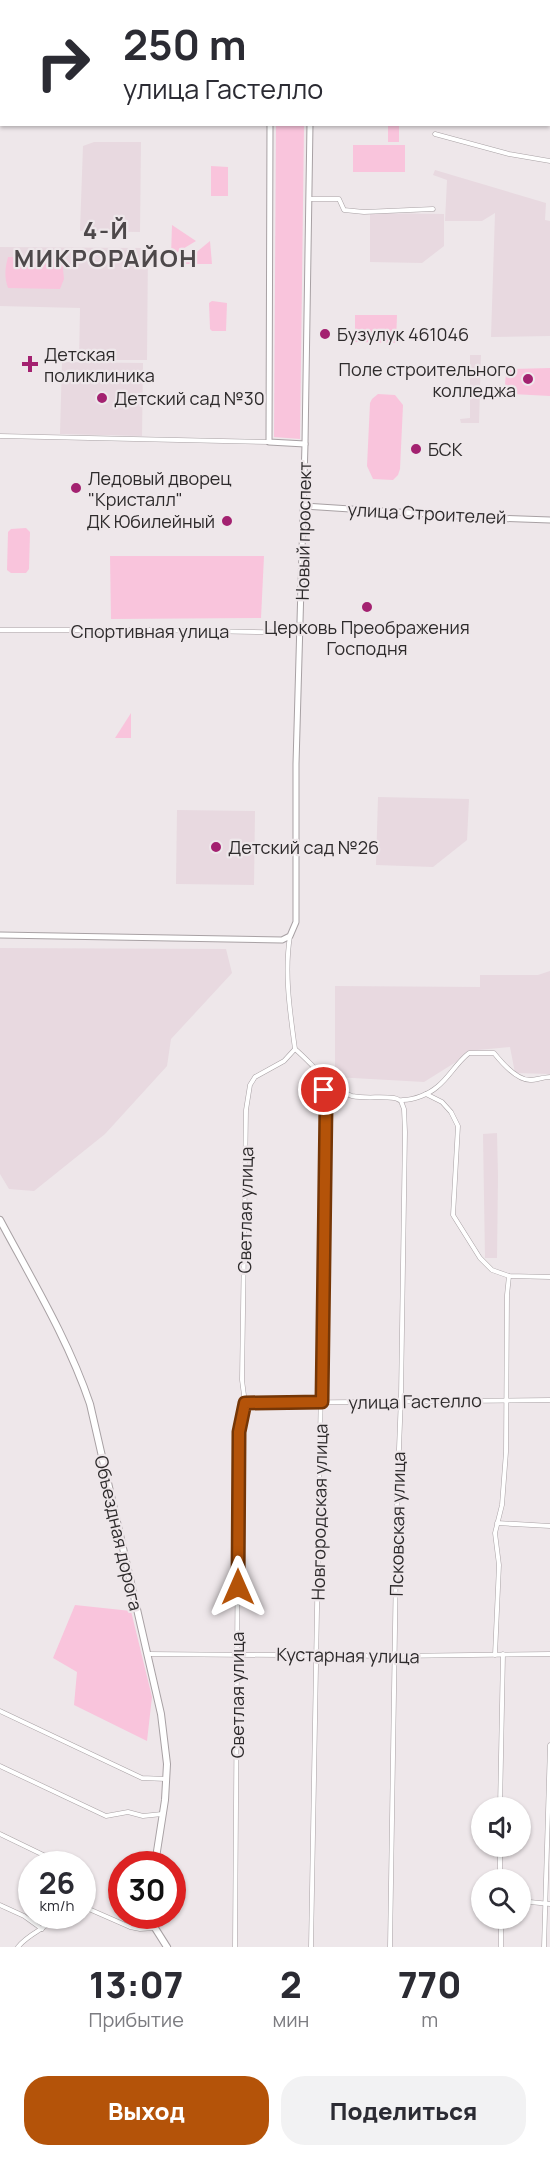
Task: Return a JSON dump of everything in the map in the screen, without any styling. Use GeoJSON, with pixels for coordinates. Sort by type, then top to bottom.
{"type":"FeatureCollection","features":[{"type":"Feature","properties":{"kind":"main road","name":"Объездная дорога"},"geometry":{"type":"LineString","coordinates":[[0,1220],[80,1376],[90,1404],[161,1714],[166,1754],[166,1779],[157,1851]]}},
{"type":"Feature","properties":{"kind":"main road"},"geometry":{"type":"LineString","coordinates":[[156,1929],[167,1947]]}},
{"type":"Feature","properties":{"kind":"street"},"geometry":{"type":"LineString","coordinates":[[269,442],[270,126]]}},
{"type":"Feature","properties":{"kind":"street","name":"Новый проспект"},"geometry":{"type":"LineString","coordinates":[[291,936],[296,921],[296,764],[304,506],[310,126]]}},
{"type":"Feature","properties":{"kind":"street"},"geometry":{"type":"LineString","coordinates":[[435,134],[509,154],[550,161]]}},
{"type":"Feature","properties":{"kind":"street"},"geometry":{"type":"LineString","coordinates":[[308,199],[339,199],[344,210],[364,212],[433,209]]}},
{"type":"Feature","properties":{"kind":"street"},"geometry":{"type":"LineString","coordinates":[[0,436],[305,444]]}},
{"type":"Feature","properties":{"kind":"street","name":"улица Строителей"},"geometry":{"type":"LineString","coordinates":[[304,506],[550,520]]}},
{"type":"Feature","properties":{"kind":"street","name":"Спортивная улица"},"geometry":{"type":"LineString","coordinates":[[0,630],[301,633]]}},
{"type":"Feature","properties":{"kind":"street"},"geometry":{"type":"LineString","coordinates":[[0,935],[282,940],[291,936]]}},
{"type":"Feature","properties":{"kind":"street"},"geometry":{"type":"LineString","coordinates":[[291,936],[288,948],[288,991],[295,1049],[311,1062],[322,1076],[349,1095],[364,1098],[394,1098],[401,1101],[426,1094],[439,1086],[469,1053],[495,1053],[503,1063],[523,1078],[531,1080],[550,1077]]}},
{"type":"Feature","properties":{"kind":"street","name":"Светлая улица"},"geometry":{"type":"LineString","coordinates":[[235,1947],[239,1432],[245,1403],[243,1380],[246,1132],[250,1085],[255,1077],[284,1061],[295,1049]]}},
{"type":"Feature","properties":{"kind":"street","name":"Новгородская улица"},"geometry":{"type":"LineString","coordinates":[[311,1947],[326,1104],[322,1076]]}},
{"type":"Feature","properties":{"kind":"street"},"geometry":{"type":"LineString","coordinates":[[426,1094],[447,1107],[452,1112],[458,1126],[453,1215],[480,1258],[492,1270],[509,1275],[550,1277]]}},
{"type":"Feature","properties":{"kind":"street","name":"Псковская улица"},"geometry":{"type":"LineString","coordinates":[[390,1947],[405,1132],[404,1109],[401,1101]]}},
{"type":"Feature","properties":{"kind":"street"},"geometry":{"type":"LineString","coordinates":[[495,1655],[499,1565],[495,1533],[502,1505],[506,1452],[509,1275]]}},
{"type":"Feature","properties":{"kind":"street","name":"улица Гастелло"},"geometry":{"type":"LineString","coordinates":[[245,1403],[550,1400]]}},
{"type":"Feature","properties":{"kind":"street"},"geometry":{"type":"LineString","coordinates":[[497,1523],[550,1526]]}},
{"type":"Feature","properties":{"kind":"street","name":"Кустарная улица"},"geometry":{"type":"LineString","coordinates":[[147,1654],[394,1656],[550,1654]]}},
{"type":"Feature","properties":{"kind":"street"},"geometry":{"type":"LineString","coordinates":[[500,1797],[503,1654]]}},
{"type":"Feature","properties":{"kind":"street"},"geometry":{"type":"LineString","coordinates":[[0,1711],[142,1778],[166,1779]]}},
{"type":"Feature","properties":{"kind":"street"},"geometry":{"type":"LineString","coordinates":[[544,1947],[550,1745]]}},
{"type":"Feature","properties":{"kind":"street"},"geometry":{"type":"LineString","coordinates":[[0,1767],[106,1816],[128,1812],[143,1816],[163,1814]]}},
{"type":"Feature","properties":{"kind":"street"},"geometry":{"type":"LineString","coordinates":[[0,1834],[35,1851]]}},
{"type":"Feature","properties":{"kind":"street"},"geometry":{"type":"LineString","coordinates":[[531,1902],[550,1904]]}},
{"type":"Feature","properties":{"kind":"street"},"geometry":{"type":"LineString","coordinates":[[0,1905],[18,1913]]}},
{"type":"Feature","properties":{"kind":"street"},"geometry":{"type":"LineString","coordinates":[[18,1947],[26,1938],[42,1929]]}},
{"type":"Feature","properties":{"kind":"street"},"geometry":{"type":"LineString","coordinates":[[501,1929],[501,1947]]}},
{"type":"Feature","properties":{"kind":"shaded area"},"geometry":{"type":"Polygon","coordinates":[[[276,126],[304,126],[300,439],[274,437],[276,126]]]}},
{"type":"Feature","properties":{"kind":"shaded area"},"geometry":{"type":"Polygon","coordinates":[[[388,126],[399,126],[399,142],[388,142],[388,126]]]}},
{"type":"Feature","properties":{"kind":"shaded area"},"geometry":{"type":"Polygon","coordinates":[[[94,142],[141,142],[140,232],[80,231],[83,146],[94,142]]]}},
{"type":"Feature","properties":{"kind":"shaded area"},"geometry":{"type":"Polygon","coordinates":[[[353,145],[405,145],[405,172],[353,172],[353,145]]]}},
{"type":"Feature","properties":{"kind":"shaded area"},"geometry":{"type":"Polygon","coordinates":[[[211,166],[228,167],[228,196],[211,196],[211,166]]]}},
{"type":"Feature","properties":{"kind":"shaded area"},"geometry":{"type":"Polygon","coordinates":[[[435,170],[546,203],[545,220],[550,221],[550,336],[491,337],[495,213],[482,221],[445,221],[447,180],[433,175],[435,170]]]}},
{"type":"Feature","properties":{"kind":"shaded area"},"geometry":{"type":"Polygon","coordinates":[[[370,213],[444,214],[444,246],[422,263],[370,262],[370,213]]]}},
{"type":"Feature","properties":{"kind":"shaded area"},"geometry":{"type":"Polygon","coordinates":[[[172,225],[196,241],[171,256],[172,225]]]}},
{"type":"Feature","properties":{"kind":"shaded area"},"geometry":{"type":"Polygon","coordinates":[[[210,241],[212,264],[182,264],[210,241]]]}},
{"type":"Feature","properties":{"kind":"shaded area"},"geometry":{"type":"Polygon","coordinates":[[[0,247],[148,248],[147,360],[79,360],[80,308],[0,306],[0,247]]]}},
{"type":"Feature","properties":{"kind":"shaded area"},"geometry":{"type":"Polygon","coordinates":[[[8,257],[62,259],[64,279],[60,289],[8,288],[5,272],[8,257]]]}},
{"type":"Feature","properties":{"kind":"shaded area"},"geometry":{"type":"Polygon","coordinates":[[[212,301],[227,303],[226,331],[210,329],[209,303],[212,301]]]}},
{"type":"Feature","properties":{"kind":"shaded area"},"geometry":{"type":"Polygon","coordinates":[[[355,315],[397,315],[396,343],[355,342],[355,315]]]}},
{"type":"Feature","properties":{"kind":"shaded area"},"geometry":{"type":"Polygon","coordinates":[[[470,355],[481,355],[479,423],[461,423],[460,419],[470,418],[470,355]]]}},
{"type":"Feature","properties":{"kind":"shaded area","name":"Детский сад №30"},"geometry":{"type":"Polygon","coordinates":[[[62,362],[143,363],[142,436],[60,434],[62,362]]]}},
{"type":"Feature","properties":{"kind":"shaded area","name":"Поле строительного колледжа"},"geometry":{"type":"Polygon","coordinates":[[[550,368],[550,396],[512,394],[505,384],[506,374],[512,369],[550,368]]]}},
{"type":"Feature","properties":{"kind":"shaded area"},"geometry":{"type":"Polygon","coordinates":[[[378,394],[395,395],[403,405],[400,469],[393,480],[373,479],[367,466],[370,403],[378,394]]]}},
{"type":"Feature","properties":{"kind":"shaded area"},"geometry":{"type":"Polygon","coordinates":[[[26,528],[30,532],[29,569],[26,573],[11,573],[7,570],[8,532],[11,529],[26,528]]]}},
{"type":"Feature","properties":{"kind":"shaded area"},"geometry":{"type":"Polygon","coordinates":[[[110,556],[264,556],[261,618],[111,619],[110,556]]]}},
{"type":"Feature","properties":{"kind":"shaded area"},"geometry":{"type":"Polygon","coordinates":[[[131,713],[131,738],[115,738],[131,713]]]}},
{"type":"Feature","properties":{"kind":"shaded area"},"geometry":{"type":"Polygon","coordinates":[[[378,797],[469,799],[467,840],[433,867],[376,865],[378,797]]]}},
{"type":"Feature","properties":{"kind":"shaded area","name":"Детский сад №26"},"geometry":{"type":"Polygon","coordinates":[[[177,810],[255,811],[254,885],[176,884],[177,810]]]}},
{"type":"Feature","properties":{"kind":"shaded area"},"geometry":{"type":"Polygon","coordinates":[[[0,948],[226,949],[232,973],[171,1039],[167,1066],[105,1134],[34,1191],[9,1189],[0,1174],[0,948]]]}},
{"type":"Feature","properties":{"kind":"shaded area"},"geometry":{"type":"Polygon","coordinates":[[[550,971],[550,1074],[515,1073],[510,1047],[467,1051],[456,1062],[424,1082],[335,1077],[335,986],[480,987],[480,975],[538,975],[550,971]]]}},
{"type":"Feature","properties":{"kind":"shaded area"},"geometry":{"type":"Polygon","coordinates":[[[497,1133],[497,1258],[485,1258],[483,1134],[497,1133]]]}},
{"type":"Feature","properties":{"kind":"shaded area"},"geometry":{"type":"Polygon","coordinates":[[[75,1605],[131,1611],[152,1697],[147,1741],[74,1705],[77,1672],[53,1658],[75,1605]]]}},
{"type":"Feature","properties":{"kind":"place","name":"Бузулук 461046"},"geometry":{"type":"Point","coordinates":[325,334]}},
{"type":"Feature","properties":{"kind":"place","name":"Детская поликлиника"},"geometry":{"type":"Point","coordinates":[30,364]}},
{"type":"Feature","properties":{"kind":"place","name":"Поле строительного колледжа"},"geometry":{"type":"Point","coordinates":[528,379]}},
{"type":"Feature","properties":{"kind":"place","name":"Детский сад №30"},"geometry":{"type":"Point","coordinates":[102,398]}},
{"type":"Feature","properties":{"kind":"place","name":"БСК"},"geometry":{"type":"Point","coordinates":[416,449]}},
{"type":"Feature","properties":{"kind":"place","name":"Ледовый дворец \"Кристалл\""},"geometry":{"type":"Point","coordinates":[76,488]}},
{"type":"Feature","properties":{"kind":"place","name":"ДК Юбилейный"},"geometry":{"type":"Point","coordinates":[227,521]}},
{"type":"Feature","properties":{"kind":"place","name":"Церковь Преображения Господня"},"geometry":{"type":"Point","coordinates":[367,607]}},
{"type":"Feature","properties":{"kind":"place","name":"Детский сад №26"},"geometry":{"type":"Point","coordinates":[216,847]}},
{"type":"Feature","properties":{"kind":"district","name":"4-Й МИКРОРАЙОН"},"geometry":{"type":"Point","coordinates":[106,243]}},
{"type":"Feature","properties":{"kind":"route"},"geometry":{"type":"LineString","coordinates":[[238,1587],[239,1432],[245,1403],[322,1402],[326,1104],[324,1090]]}}]}
